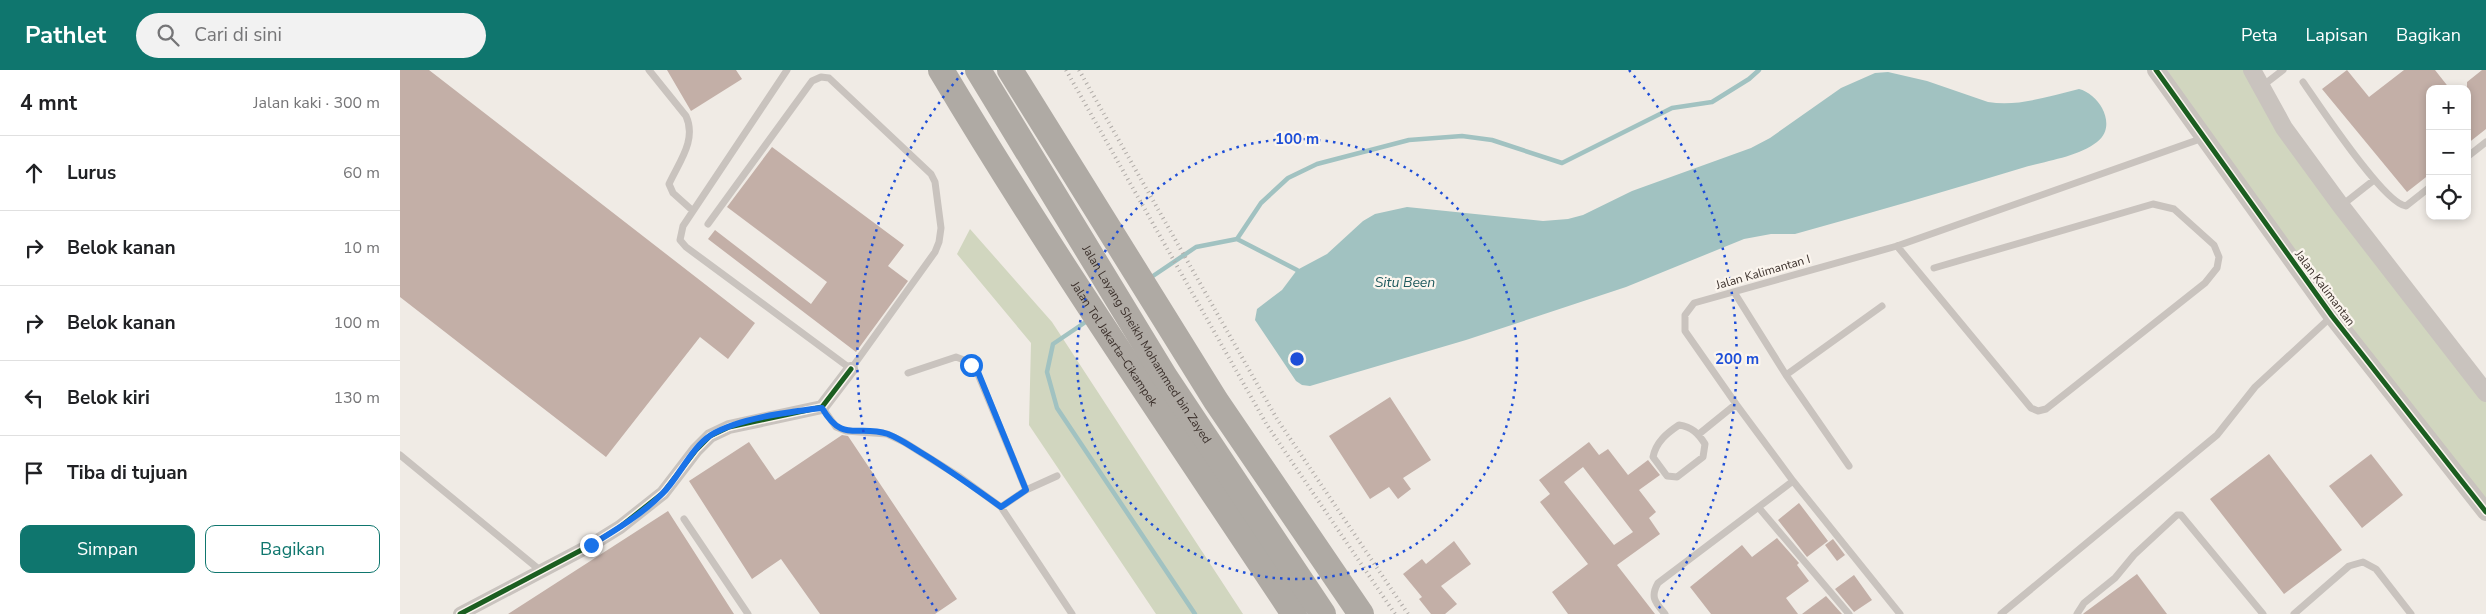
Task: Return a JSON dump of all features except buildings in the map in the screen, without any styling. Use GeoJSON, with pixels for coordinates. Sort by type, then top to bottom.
{"type":"FeatureCollection","features":[{"type":"Feature","properties":{"kind":"highway","name":"Jalan Tol Jakarta–Cikampek"},"geometry":{"type":"LineString","coordinates":[[941,70],[986,146],[1076,286],[1294,614]]}},
{"type":"Feature","properties":{"kind":"highway","name":"Jalan Layang Sheikh Mohammed bin Zayed"},"geometry":{"type":"LineString","coordinates":[[960,70],[1042,210],[1306,614]]}},
{"type":"Feature","properties":{"kind":"highway","name":"Jalan Layang Sheikh Mohammed bin Zayed"},"geometry":{"type":"LineString","coordinates":[[978,70],[1165,377],[1323,614]]}},
{"type":"Feature","properties":{"kind":"highway"},"geometry":{"type":"LineString","coordinates":[[1010,70],[1168,326],[1361,614]]}},
{"type":"Feature","properties":{"kind":"street"},"geometry":{"type":"LineString","coordinates":[[2252,70],[2260,88],[2284,128],[2341,206],[2486,392]]}},
{"type":"Feature","properties":{"kind":"street","name":"Jalan Kalimantan"},"geometry":{"type":"LineString","coordinates":[[2158,72],[2203,138],[2332,316],[2486,512]]}},
{"type":"Feature","properties":{"kind":"street"},"geometry":{"type":"LineString","coordinates":[[460,614],[591,545],[649,505],[663,493],[696,450],[710,436],[737,425],[822,408],[851,369]]}},
{"type":"Feature","properties":{"kind":"lane"},"geometry":{"type":"LineString","coordinates":[[650,70],[686,116],[690,124],[691,136],[669,184],[673,193],[693,211]]}},
{"type":"Feature","properties":{"kind":"lane"},"geometry":{"type":"LineString","coordinates":[[708,224],[812,82],[821,77],[829,78],[926,167],[935,182],[941,228],[935,252],[851,369],[686,247],[680,240],[680,232],[693,211],[787,70]]}},
{"type":"Feature","properties":{"kind":"lane"},"geometry":{"type":"LineString","coordinates":[[2260,88],[2283,70]]}},
{"type":"Feature","properties":{"kind":"lane"},"geometry":{"type":"LineString","coordinates":[[2303,82],[2374,180],[2399,205],[2406,206],[2426,190]]}},
{"type":"Feature","properties":{"kind":"lane","name":"Jalan Kalimantan I"},"geometry":{"type":"LineString","coordinates":[[1900,614],[1793,481],[1736,404],[1685,331],[1685,315],[1694,303],[1897,246],[2203,138]]}},
{"type":"Feature","properties":{"kind":"lane"},"geometry":{"type":"LineString","coordinates":[[2471,154],[2486,142]]}},
{"type":"Feature","properties":{"kind":"lane"},"geometry":{"type":"LineString","coordinates":[[2341,206],[2374,180]]}},
{"type":"Feature","properties":{"kind":"lane"},"geometry":{"type":"LineString","coordinates":[[1897,246],[2030,408],[2038,411],[2046,409],[2206,282],[2217,268],[2219,257],[2214,245],[2174,210],[2153,204],[1934,268]]}},
{"type":"Feature","properties":{"kind":"lane"},"geometry":{"type":"LineString","coordinates":[[1734,292],[1786,375],[1849,466]]}},
{"type":"Feature","properties":{"kind":"lane"},"geometry":{"type":"LineString","coordinates":[[1786,375],[1882,306]]}},
{"type":"Feature","properties":{"kind":"lane"},"geometry":{"type":"LineString","coordinates":[[2001,614],[2217,435],[2255,387],[2332,316]]}},
{"type":"Feature","properties":{"kind":"lane"},"geometry":{"type":"LineString","coordinates":[[908,373],[956,357],[971,365],[978,372],[1026,490]]}},
{"type":"Feature","properties":{"kind":"lane"},"geometry":{"type":"LineString","coordinates":[[1699,434],[1736,404]]}},
{"type":"Feature","properties":{"kind":"lane"},"geometry":{"type":"LineString","coordinates":[[822,408],[836,427],[846,431],[887,434],[904,442],[960,477],[1001,507],[1072,614]]}},
{"type":"Feature","properties":{"kind":"lane"},"geometry":{"type":"LineString","coordinates":[[1679,425],[1689,426],[1699,434],[1705,444],[1702,457],[1677,477],[1667,476],[1653,456],[1654,450],[1665,434],[1679,425]]}},
{"type":"Feature","properties":{"kind":"lane"},"geometry":{"type":"LineString","coordinates":[[400,455],[541,571]]}},
{"type":"Feature","properties":{"kind":"lane"},"geometry":{"type":"LineString","coordinates":[[1001,507],[1026,490],[1057,476]]}},
{"type":"Feature","properties":{"kind":"lane"},"geometry":{"type":"LineString","coordinates":[[1665,614],[1654,601],[1653,592],[1658,583],[1793,481]]}},
{"type":"Feature","properties":{"kind":"lane"},"geometry":{"type":"LineString","coordinates":[[1759,508],[1849,614]]}},
{"type":"Feature","properties":{"kind":"lane"},"geometry":{"type":"LineString","coordinates":[[2077,614],[2084,603],[2115,578],[2134,555],[2177,515],[2181,515],[2263,614]]}},
{"type":"Feature","properties":{"kind":"lane"},"geometry":{"type":"LineString","coordinates":[[684,519],[748,614]]}},
{"type":"Feature","properties":{"kind":"lane"},"geometry":{"type":"LineString","coordinates":[[2294,614],[2349,566],[2363,562],[2376,569],[2411,614]]}},
{"type":"Feature","properties":{"kind":"green space"},"geometry":{"type":"Polygon","coordinates":[[[2156,70],[2252,70],[2486,393],[2486,507],[2156,70]]]}},
{"type":"Feature","properties":{"kind":"green space"},"geometry":{"type":"Polygon","coordinates":[[[970,229],[1052,322],[1243,614],[1156,614],[1029,425],[1031,343],[957,254],[970,229]]]}},
{"type":"Feature","properties":{"kind":"water","name":"Situ Been"},"geometry":{"type":"Polygon","coordinates":[[[1888,72],[1927,81],[1988,102],[2023,102],[2079,89],[2095,99],[2104,112],[2106,126],[2104,134],[2097,142],[2071,155],[1795,234],[1771,234],[1744,239],[1626,287],[1466,340],[1310,386],[1302,385],[1296,381],[1255,320],[1257,309],[1282,290],[1297,270],[1327,254],[1363,221],[1375,214],[1407,207],[1543,221],[1568,219],[1583,215],[1632,191],[1751,148],[1770,138],[1841,88],[1875,73],[1888,72]]]}},
{"type":"Feature","properties":{"kind":"waterway"},"geometry":{"type":"LineString","coordinates":[[1150,278],[1196,247],[1237,239],[1261,203],[1288,178],[1317,164],[1409,140],[1462,136],[1492,140],[1562,163],[1672,108],[1712,102],[1749,79],[1759,70]]}},
{"type":"Feature","properties":{"kind":"waterway"},"geometry":{"type":"LineString","coordinates":[[1237,239],[1297,270]]}},
{"type":"Feature","properties":{"kind":"waterway"},"geometry":{"type":"LineString","coordinates":[[1090,319],[1053,344],[1047,372],[1057,408],[1195,614]]}},
{"type":"Feature","properties":{"kind":"railway"},"geometry":{"type":"LineString","coordinates":[[1066,70],[1267,425],[1395,614]]}},
{"type":"Feature","properties":{"kind":"railway"},"geometry":{"type":"LineString","coordinates":[[1079,70],[1277,419],[1408,614]]}},
{"type":"Feature","properties":{"kind":"cycle path"},"geometry":{"type":"LineString","coordinates":[[2156,70],[2332,316],[2486,512]]}},
{"type":"Feature","properties":{"kind":"cycle path"},"geometry":{"type":"LineString","coordinates":[[460,614],[591,545],[620,527],[663,493],[696,450],[710,436],[729,427],[822,407],[851,369]]}},
{"type":"Feature","properties":{"kind":"route"},"geometry":{"type":"LineString","coordinates":[[591,545],[620,527],[663,493],[696,450],[710,436],[729,427],[799,411],[822,408],[836,427],[846,431],[887,434],[904,442],[960,477],[1001,507],[1026,490],[978,372],[971,365]]}}]}
